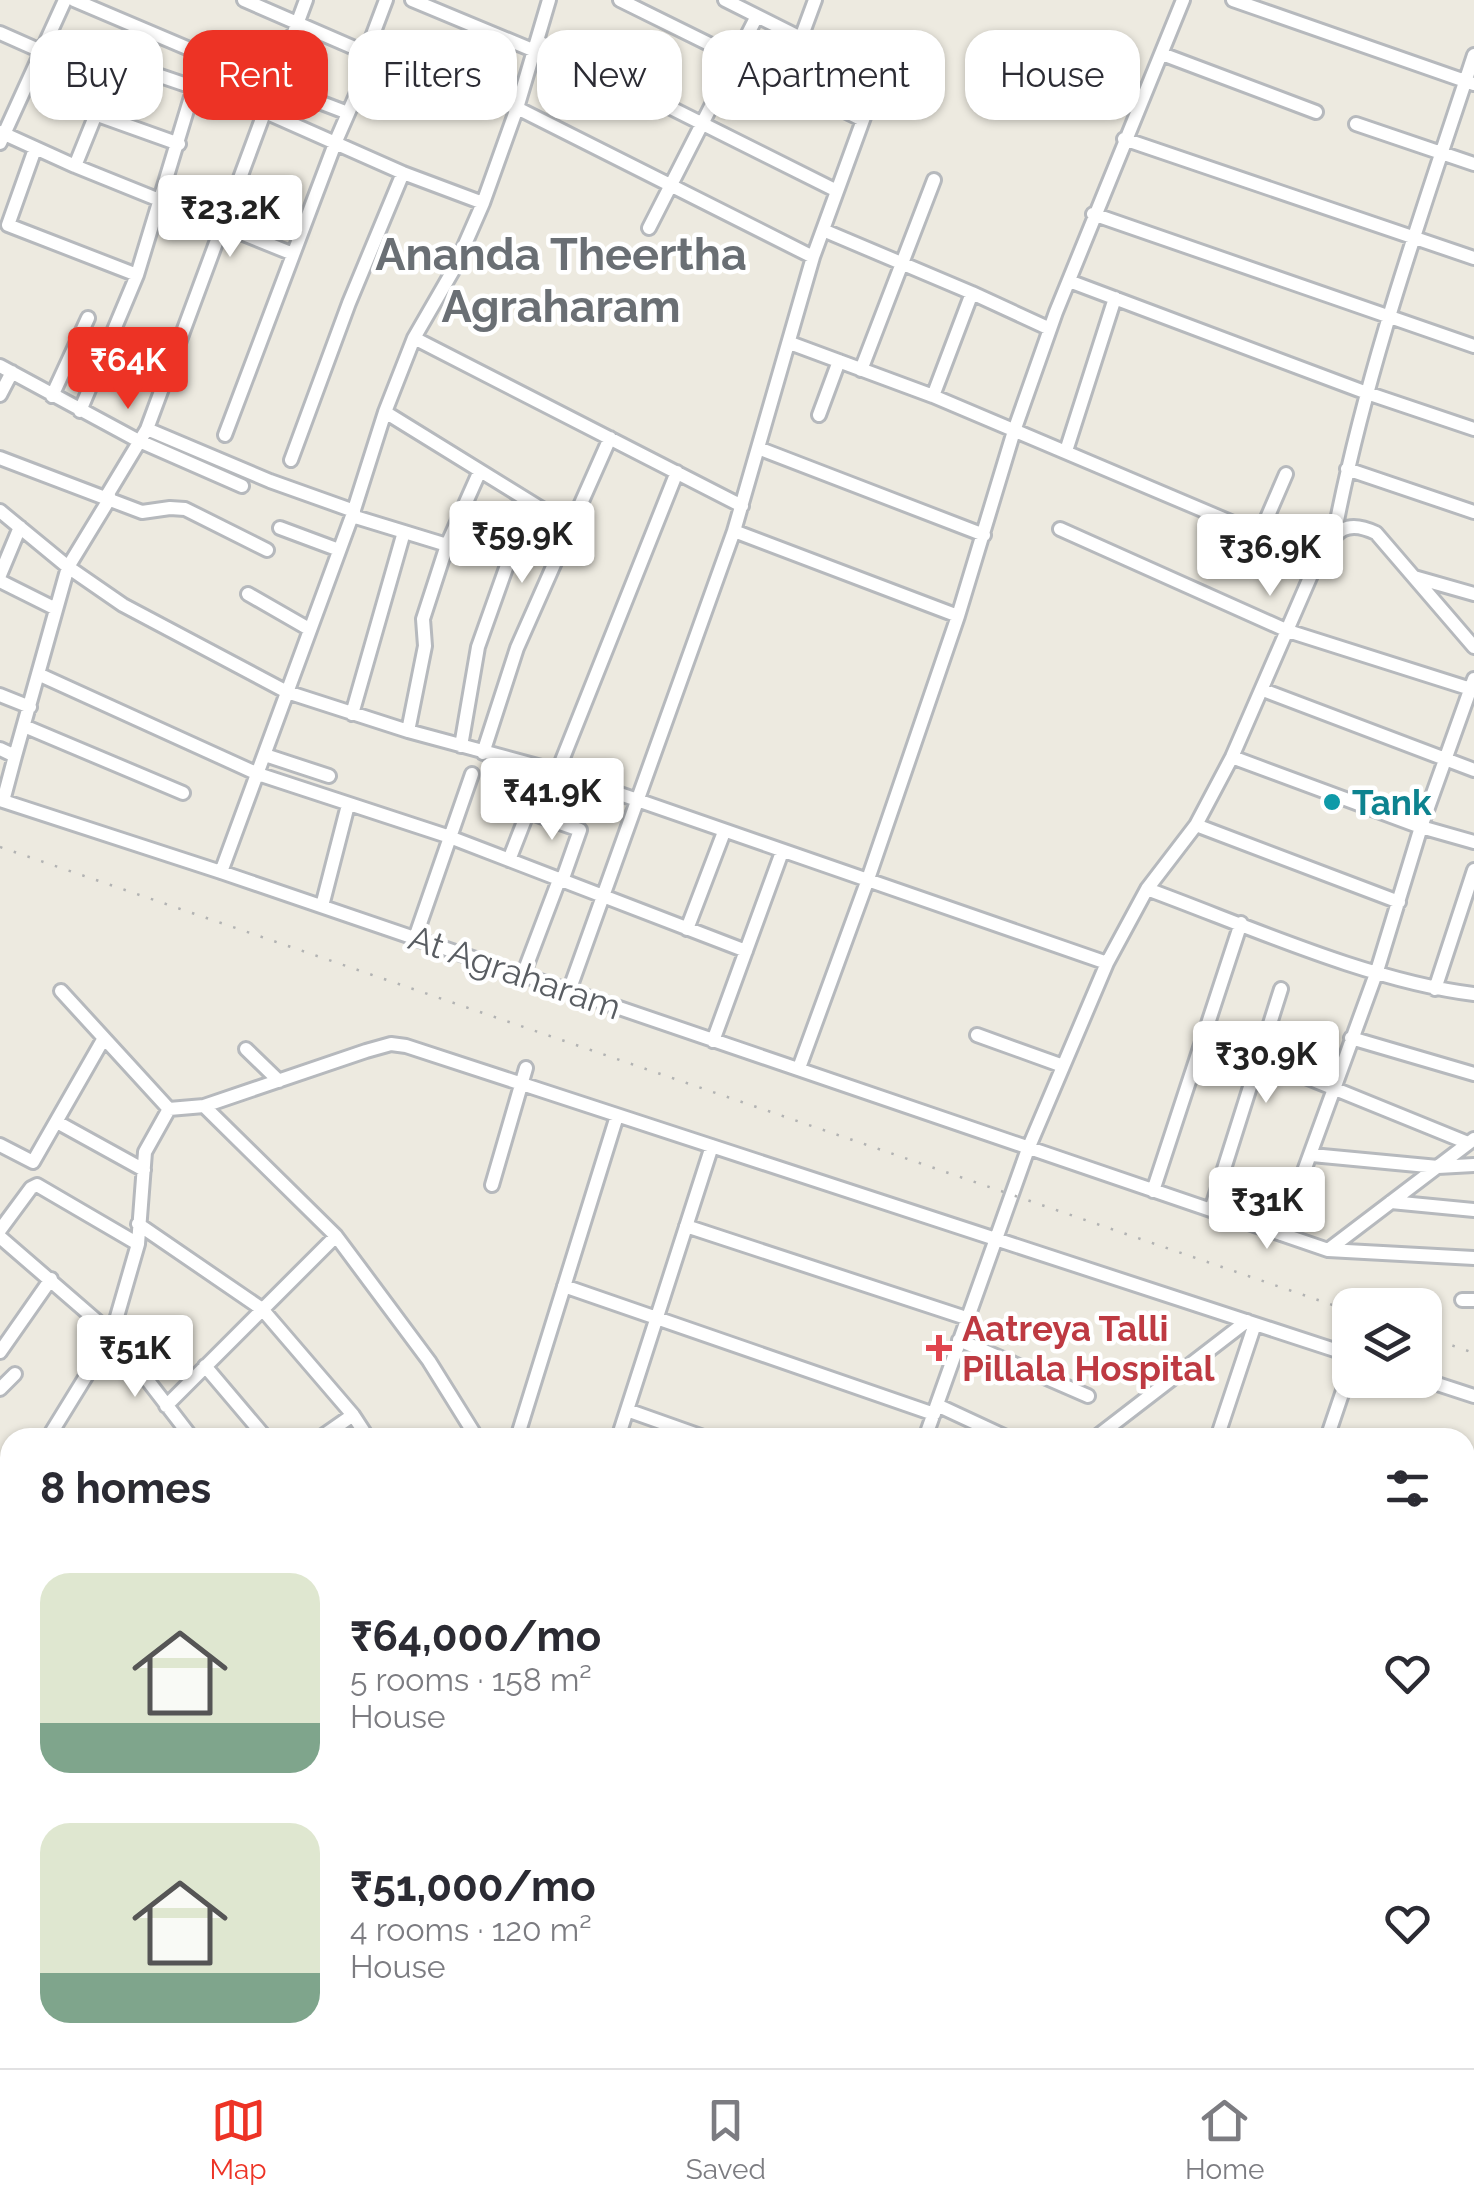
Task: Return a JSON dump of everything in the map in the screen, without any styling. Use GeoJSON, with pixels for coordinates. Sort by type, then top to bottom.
{"type":"FeatureCollection","features":[{"type":"Feature","properties":{"kind":"street"},"geometry":{"type":"LineString","coordinates":[[52,30],[65,0]]}},
{"type":"Feature","properties":{"kind":"street"},"geometry":{"type":"LineString","coordinates":[[74,0],[183,46]]}},
{"type":"Feature","properties":{"kind":"street"},"geometry":{"type":"LineString","coordinates":[[244,0],[348,45]]}},
{"type":"Feature","properties":{"kind":"street"},"geometry":{"type":"LineString","coordinates":[[294,30],[306,0]]}},
{"type":"Feature","properties":{"kind":"street"},"geometry":{"type":"LineString","coordinates":[[377,30],[386,0]]}},
{"type":"Feature","properties":{"kind":"street"},"geometry":{"type":"LineString","coordinates":[[412,0],[536,46],[836,190]]}},
{"type":"Feature","properties":{"kind":"street"},"geometry":{"type":"LineString","coordinates":[[549,0],[517,108],[813,257]]}},
{"type":"Feature","properties":{"kind":"street"},"geometry":{"type":"LineString","coordinates":[[620,0],[702,41]]}},
{"type":"Feature","properties":{"kind":"street"},"geometry":{"type":"LineString","coordinates":[[725,0],[788,30]]}},
{"type":"Feature","properties":{"kind":"street"},"geometry":{"type":"LineString","coordinates":[[804,30],[815,0]]}},
{"type":"Feature","properties":{"kind":"street"},"geometry":{"type":"LineString","coordinates":[[798,1068],[868,882],[1050,329],[1183,0]]}},
{"type":"Feature","properties":{"kind":"street"},"geometry":{"type":"LineString","coordinates":[[1233,0],[1470,82]]}},
{"type":"Feature","properties":{"kind":"street"},"geometry":{"type":"LineString","coordinates":[[750,30],[757,16]]}},
{"type":"Feature","properties":{"kind":"street"},"geometry":{"type":"LineString","coordinates":[[0,33],[30,46]]}},
{"type":"Feature","properties":{"kind":"street"},"geometry":{"type":"LineString","coordinates":[[1162,54],[1316,112]]}},
{"type":"Feature","properties":{"kind":"street"},"geometry":{"type":"LineString","coordinates":[[1334,536],[1367,393],[1443,153],[1470,82],[1474,55]]}},
{"type":"Feature","properties":{"kind":"street"},"geometry":{"type":"LineString","coordinates":[[30,79],[2,136],[293,254]]}},
{"type":"Feature","properties":{"kind":"street"},"geometry":{"type":"LineString","coordinates":[[226,435],[348,113],[328,105]]}},
{"type":"Feature","properties":{"kind":"street"},"geometry":{"type":"LineString","coordinates":[[648,228],[702,119]]}},
{"type":"Feature","properties":{"kind":"street"},"geometry":{"type":"LineString","coordinates":[[75,166],[93,120]]}},
{"type":"Feature","properties":{"kind":"street"},"geometry":{"type":"LineString","coordinates":[[112,120],[179,144]]}},
{"type":"Feature","properties":{"kind":"street"},"geometry":{"type":"LineString","coordinates":[[80,411],[137,275],[185,120]]}},
{"type":"Feature","properties":{"kind":"street"},"geometry":{"type":"LineString","coordinates":[[2,801],[68,568],[147,428],[260,120]]}},
{"type":"Feature","properties":{"kind":"street"},"geometry":{"type":"LineString","coordinates":[[285,120],[483,203]]}},
{"type":"Feature","properties":{"kind":"street"},"geometry":{"type":"LineString","coordinates":[[221,872],[353,514],[385,412],[414,338],[456,267],[513,120]]}},
{"type":"Feature","properties":{"kind":"street"},"geometry":{"type":"LineString","coordinates":[[569,990],[734,530],[813,257],[863,120]]}},
{"type":"Feature","properties":{"kind":"street"},"geometry":{"type":"LineString","coordinates":[[1356,124],[1474,164]]}},
{"type":"Feature","properties":{"kind":"street"},"geometry":{"type":"LineString","coordinates":[[1124,139],[1474,258]]}},
{"type":"Feature","properties":{"kind":"street"},"geometry":{"type":"LineString","coordinates":[[34,148],[8,225],[137,275]]}},
{"type":"Feature","properties":{"kind":"street"},"geometry":{"type":"LineString","coordinates":[[291,460],[348,303],[404,173]]}},
{"type":"Feature","properties":{"kind":"street"},"geometry":{"type":"LineString","coordinates":[[862,370],[934,180]]}},
{"type":"Feature","properties":{"kind":"street"},"geometry":{"type":"LineString","coordinates":[[1094,214],[1474,346]]}},
{"type":"Feature","properties":{"kind":"street"},"geometry":{"type":"LineString","coordinates":[[822,230],[1050,329]]}},
{"type":"Feature","properties":{"kind":"street"},"geometry":{"type":"LineString","coordinates":[[1069,280],[1367,393],[1474,429]]}},
{"type":"Feature","properties":{"kind":"street"},"geometry":{"type":"LineString","coordinates":[[933,396],[972,292]]}},
{"type":"Feature","properties":{"kind":"street"},"geometry":{"type":"LineString","coordinates":[[1066,451],[1115,298]]}},
{"type":"Feature","properties":{"kind":"street"},"geometry":{"type":"LineString","coordinates":[[52,396],[88,318]]}},
{"type":"Feature","properties":{"kind":"street"},"geometry":{"type":"LineString","coordinates":[[414,338],[742,506]]}},
{"type":"Feature","properties":{"kind":"street"},"geometry":{"type":"LineString","coordinates":[[790,343],[933,396],[1318,560]]}},
{"type":"Feature","properties":{"kind":"street"},"geometry":{"type":"LineString","coordinates":[[819,416],[839,362]]}},
{"type":"Feature","properties":{"kind":"street"},"geometry":{"type":"LineString","coordinates":[[0,396],[6,369],[138,440],[242,486]]}},
{"type":"Feature","properties":{"kind":"street"},"geometry":{"type":"LineString","coordinates":[[385,412],[571,528]]}},
{"type":"Feature","properties":{"kind":"street"},"geometry":{"type":"LineString","coordinates":[[147,428],[353,514],[447,545]]}},
{"type":"Feature","properties":{"kind":"street"},"geometry":{"type":"LineString","coordinates":[[484,752],[517,648],[610,438]]}},
{"type":"Feature","properties":{"kind":"street"},"geometry":{"type":"LineString","coordinates":[[758,448],[984,535]]}},
{"type":"Feature","properties":{"kind":"street"},"geometry":{"type":"LineString","coordinates":[[0,458],[142,512],[184,510],[266,550]]}},
{"type":"Feature","properties":{"kind":"street"},"geometry":{"type":"LineString","coordinates":[[1347,469],[1474,512]]}},
{"type":"Feature","properties":{"kind":"street"},"geometry":{"type":"LineString","coordinates":[[508,860],[551,770],[676,472]]}},
{"type":"Feature","properties":{"kind":"street"},"geometry":{"type":"LineString","coordinates":[[408,731],[424,646],[423,618],[447,545],[479,474]]}},
{"type":"Feature","properties":{"kind":"street"},"geometry":{"type":"LineString","coordinates":[[1266,538],[1264,525],[1286,474]]}},
{"type":"Feature","properties":{"kind":"street"},"geometry":{"type":"LineString","coordinates":[[0,511],[68,568],[122,605],[287,692],[408,731],[551,770],[1107,962]]}},
{"type":"Feature","properties":{"kind":"street"},"geometry":{"type":"LineString","coordinates":[[928,1428],[994,1236],[1107,962],[1147,889],[1196,824],[1232,758],[1318,560],[1334,536],[1349,526],[1361,526],[1376,533],[1474,647]]}},
{"type":"Feature","properties":{"kind":"street"},"geometry":{"type":"LineString","coordinates":[[20,527],[0,578],[56,609]]}},
{"type":"Feature","properties":{"kind":"street"},"geometry":{"type":"LineString","coordinates":[[280,528],[339,550]]}},
{"type":"Feature","properties":{"kind":"street"},"geometry":{"type":"LineString","coordinates":[[1060,528],[1288,630],[1473,686],[1421,828],[1377,971],[1281,1234]]}},
{"type":"Feature","properties":{"kind":"street"},"geometry":{"type":"LineString","coordinates":[[734,530],[958,616]]}},
{"type":"Feature","properties":{"kind":"street"},"geometry":{"type":"LineString","coordinates":[[352,714],[404,532]]}},
{"type":"Feature","properties":{"kind":"street"},"geometry":{"type":"LineString","coordinates":[[461,746],[478,647],[511,554]]}},
{"type":"Feature","properties":{"kind":"street"},"geometry":{"type":"LineString","coordinates":[[1414,577],[1474,594]]}},
{"type":"Feature","properties":{"kind":"street"},"geometry":{"type":"LineString","coordinates":[[248,594],[309,630]]}},
{"type":"Feature","properties":{"kind":"street"},"geometry":{"type":"LineString","coordinates":[[38,674],[258,774],[447,836],[746,951]]}},
{"type":"Feature","properties":{"kind":"street"},"geometry":{"type":"LineString","coordinates":[[1263,690],[1474,770]]}},
{"type":"Feature","properties":{"kind":"street"},"geometry":{"type":"LineString","coordinates":[[0,695],[30,707]]}},
{"type":"Feature","properties":{"kind":"street"},"geometry":{"type":"LineString","coordinates":[[24,726],[183,792]]}},
{"type":"Feature","properties":{"kind":"street"},"geometry":{"type":"LineString","coordinates":[[0,749],[15,756]]}},
{"type":"Feature","properties":{"kind":"street"},"geometry":{"type":"LineString","coordinates":[[265,755],[329,776]]}},
{"type":"Feature","properties":{"kind":"street"},"geometry":{"type":"LineString","coordinates":[[1232,758],[1421,828],[1474,842]]}},
{"type":"Feature","properties":{"kind":"street"},"geometry":{"type":"LineString","coordinates":[[414,938],[472,774]]}},
{"type":"Feature","properties":{"kind":"street","name":"At Agraharam"},"geometry":{"type":"LineString","coordinates":[[2,801],[523,974],[1328,1250],[1474,1258]]}},
{"type":"Feature","properties":{"kind":"street"},"geometry":{"type":"LineString","coordinates":[[322,906],[348,806]]}},
{"type":"Feature","properties":{"kind":"street"},"geometry":{"type":"LineString","coordinates":[[523,974],[580,830],[528,812]]}},
{"type":"Feature","properties":{"kind":"street"},"geometry":{"type":"LineString","coordinates":[[1196,824],[1398,902]]}},
{"type":"Feature","properties":{"kind":"street"},"geometry":{"type":"LineString","coordinates":[[687,929],[724,832]]}},
{"type":"Feature","properties":{"kind":"street"},"geometry":{"type":"LineString","coordinates":[[714,1041],[782,852]]}},
{"type":"Feature","properties":{"kind":"street"},"geometry":{"type":"LineString","coordinates":[[1436,989],[1473,880]]}},
{"type":"Feature","properties":{"kind":"street"},"geometry":{"type":"LineString","coordinates":[[1147,889],[1377,971],[1436,989],[1474,994]]}},
{"type":"Feature","properties":{"kind":"street"},"geometry":{"type":"LineString","coordinates":[[1153,1191],[1242,923]]}},
{"type":"Feature","properties":{"kind":"street"},"geometry":{"type":"LineString","coordinates":[[1211,1210],[1281,990]]}},
{"type":"Feature","properties":{"kind":"street"},"geometry":{"type":"LineString","coordinates":[[61,991],[169,1109]]}},
{"type":"Feature","properties":{"kind":"street"},"geometry":{"type":"LineString","coordinates":[[977,1035],[1063,1066]]}},
{"type":"Feature","properties":{"kind":"street"},"geometry":{"type":"LineString","coordinates":[[0,1144],[33,1162],[104,1038]]}},
{"type":"Feature","properties":{"kind":"street"},"geometry":{"type":"LineString","coordinates":[[1351,1038],[1474,1074]]}},
{"type":"Feature","properties":{"kind":"street"},"geometry":{"type":"LineString","coordinates":[[169,1109],[204,1106],[391,1044],[406,1046],[1332,1349]]}},
{"type":"Feature","properties":{"kind":"street"},"geometry":{"type":"LineString","coordinates":[[246,1048],[279,1081]]}},
{"type":"Feature","properties":{"kind":"street"},"geometry":{"type":"LineString","coordinates":[[1260,1058],[1471,1141]]}},
{"type":"Feature","properties":{"kind":"street"},"geometry":{"type":"LineString","coordinates":[[492,1185],[526,1068]]}},
{"type":"Feature","properties":{"kind":"street"},"geometry":{"type":"LineString","coordinates":[[204,1106],[336,1236],[429,1361],[471,1428]]}},
{"type":"Feature","properties":{"kind":"street"},"geometry":{"type":"LineString","coordinates":[[57,1428],[112,1334],[138,1244],[145,1152],[169,1109]]}},
{"type":"Feature","properties":{"kind":"street"},"geometry":{"type":"LineString","coordinates":[[521,1428],[617,1116]]}},
{"type":"Feature","properties":{"kind":"street"},"geometry":{"type":"LineString","coordinates":[[57,1122],[144,1170]]}},
{"type":"Feature","properties":{"kind":"street"},"geometry":{"type":"LineString","coordinates":[[1328,1250],[1471,1141]]}},
{"type":"Feature","properties":{"kind":"street"},"geometry":{"type":"LineString","coordinates":[[622,1428],[712,1146]]}},
{"type":"Feature","properties":{"kind":"street"},"geometry":{"type":"LineString","coordinates":[[1312,1155],[1438,1167],[1474,1166]]}},
{"type":"Feature","properties":{"kind":"street"},"geometry":{"type":"LineString","coordinates":[[0,1230],[30,1188],[37,1185],[138,1244]]}},
{"type":"Feature","properties":{"kind":"street"},"geometry":{"type":"LineString","coordinates":[[1391,1202],[1474,1210]]}},
{"type":"Feature","properties":{"kind":"street"},"geometry":{"type":"LineString","coordinates":[[138,1224],[262,1309],[362,1428]]}},
{"type":"Feature","properties":{"kind":"street"},"geometry":{"type":"LineString","coordinates":[[686,1226],[966,1318]]}},
{"type":"Feature","properties":{"kind":"street"},"geometry":{"type":"LineString","coordinates":[[166,1406],[336,1236]]}},
{"type":"Feature","properties":{"kind":"street"},"geometry":{"type":"LineString","coordinates":[[0,1238],[112,1334],[184,1428]]}},
{"type":"Feature","properties":{"kind":"street"},"geometry":{"type":"LineString","coordinates":[[0,1352],[51,1279]]}},
{"type":"Feature","properties":{"kind":"street"},"geometry":{"type":"LineString","coordinates":[[564,1286],[983,1428]]}},
{"type":"Feature","properties":{"kind":"street"},"geometry":{"type":"LineString","coordinates":[[1109,1428],[1251,1323]]}},
{"type":"Feature","properties":{"kind":"street"},"geometry":{"type":"LineString","coordinates":[[1219,1428],[1251,1323]]}},
{"type":"Feature","properties":{"kind":"street"},"geometry":{"type":"LineString","coordinates":[[959,1340],[1088,1396]]}},
{"type":"Feature","properties":{"kind":"street"},"geometry":{"type":"LineString","coordinates":[[206,1366],[258,1428]]}},
{"type":"Feature","properties":{"kind":"street"},"geometry":{"type":"LineString","coordinates":[[0,1389],[15,1374]]}},
{"type":"Feature","properties":{"kind":"street"},"geometry":{"type":"LineString","coordinates":[[1442,1386],[1474,1396]]}},
{"type":"Feature","properties":{"kind":"street"},"geometry":{"type":"LineString","coordinates":[[1330,1428],[1341,1398]]}},
{"type":"Feature","properties":{"kind":"street"},"geometry":{"type":"LineString","coordinates":[[628,1410],[678,1428]]}},
{"type":"Feature","properties":{"kind":"street"},"geometry":{"type":"LineString","coordinates":[[334,1428],[353,1414]]}},
{"type":"Feature","properties":{"kind":"railway"},"geometry":{"type":"LineString","coordinates":[[0,847],[1332,1305]]}},
{"type":"Feature","properties":{"kind":"railway"},"geometry":{"type":"LineString","coordinates":[[1442,1342],[1474,1353]]}},
{"type":"Feature","properties":{"kind":"place","name":"Tank"},"geometry":{"type":"Point","coordinates":[1332,802]}},
{"type":"Feature","properties":{"kind":"place","name":"Aatreya Talli Pillala Hospital"},"geometry":{"type":"Point","coordinates":[939,1348]}},
{"type":"Feature","properties":{"kind":"district","name":"Ananda Theertha Agraharam"},"geometry":{"type":"Point","coordinates":[561,280]}}]}
